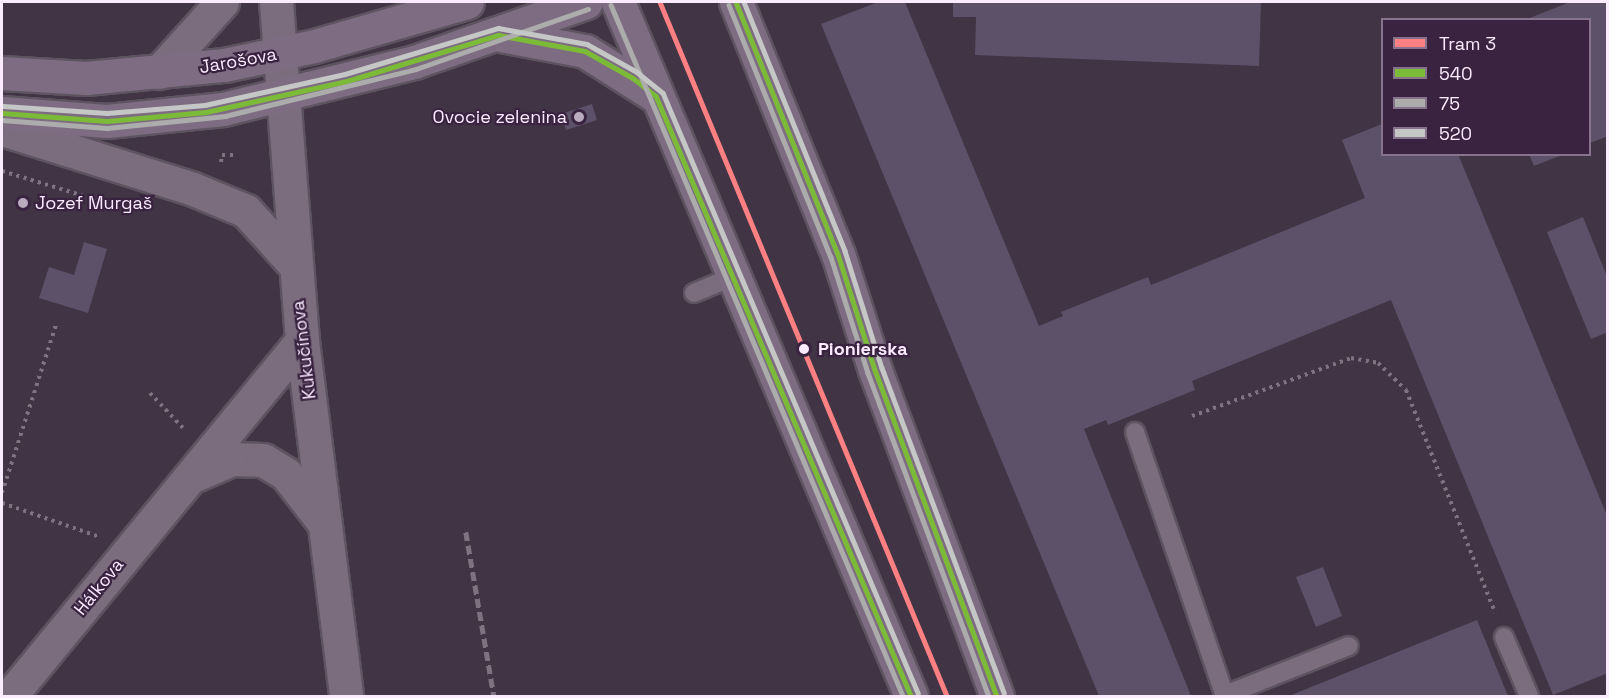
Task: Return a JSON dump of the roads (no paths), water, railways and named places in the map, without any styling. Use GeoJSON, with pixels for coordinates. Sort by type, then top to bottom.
{"type":"FeatureCollection","features":[{"type":"Feature","properties":{"kind":"main road","name":"Jarošova"},"geometry":{"type":"LineString","coordinates":[[2,73],[86,78],[224,65],[279,54],[467,2]]}},
{"type":"Feature","properties":{"kind":"main road"},"geometry":{"type":"LineString","coordinates":[[2,113],[126,120],[206,112],[282,97],[498,35],[586,2]]}},
{"type":"Feature","properties":{"kind":"main road"},"geometry":{"type":"LineString","coordinates":[[618,2],[732,277],[911,696]]}},
{"type":"Feature","properties":{"kind":"main road"},"geometry":{"type":"LineString","coordinates":[[736,2],[838,254],[883,392],[997,696]]}},
{"type":"Feature","properties":{"kind":"main road"},"geometry":{"type":"LineString","coordinates":[[498,35],[585,51],[656,96]]}},
{"type":"Feature","properties":{"kind":"street"},"geometry":{"type":"LineString","coordinates":[[159,72],[222,2]]}},
{"type":"Feature","properties":{"kind":"street","name":"Kukučínova"},"geometry":{"type":"LineString","coordinates":[[276,2],[302,341],[327,527],[346,696]]}},
{"type":"Feature","properties":{"kind":"street"},"geometry":{"type":"LineString","coordinates":[[2,129],[193,189],[246,211],[295,265]]}},
{"type":"Feature","properties":{"kind":"street","name":"Hálkova"},"geometry":{"type":"LineString","coordinates":[[10,696],[302,341]]}},
{"type":"Feature","properties":{"kind":"street","name":"Hálkova"},"geometry":{"type":"LineString","coordinates":[[200,467],[232,459],[263,460],[292,480],[327,527]]}},
{"type":"Feature","properties":{"kind":"lane"},"geometry":{"type":"LineString","coordinates":[[694,293],[732,277]]}},
{"type":"Feature","properties":{"kind":"lane"},"geometry":{"type":"LineString","coordinates":[[1135,432],[1225,696],[1349,646]]}},
{"type":"Feature","properties":{"kind":"lane"},"geometry":{"type":"LineString","coordinates":[[1504,637],[1529,696]]}},
{"type":"Feature","properties":{"kind":"railway"},"geometry":{"type":"LineString","coordinates":[[466,532],[494,696]]}},
{"type":"Feature","properties":{"kind":"tram line","name":"3"},"geometry":{"type":"LineString","coordinates":[[660,2],[947,696]]}},
{"type":"Feature","properties":{"kind":"place","name":"Ovocie zelenina"},"geometry":{"type":"Point","coordinates":[579,117]}},
{"type":"Feature","properties":{"kind":"place","name":"Jozef Murgaš"},"geometry":{"type":"Point","coordinates":[23,203]}},
{"type":"Feature","properties":{"kind":"place","name":"Pionierska"},"geometry":{"type":"Point","coordinates":[804,349]}}]}
